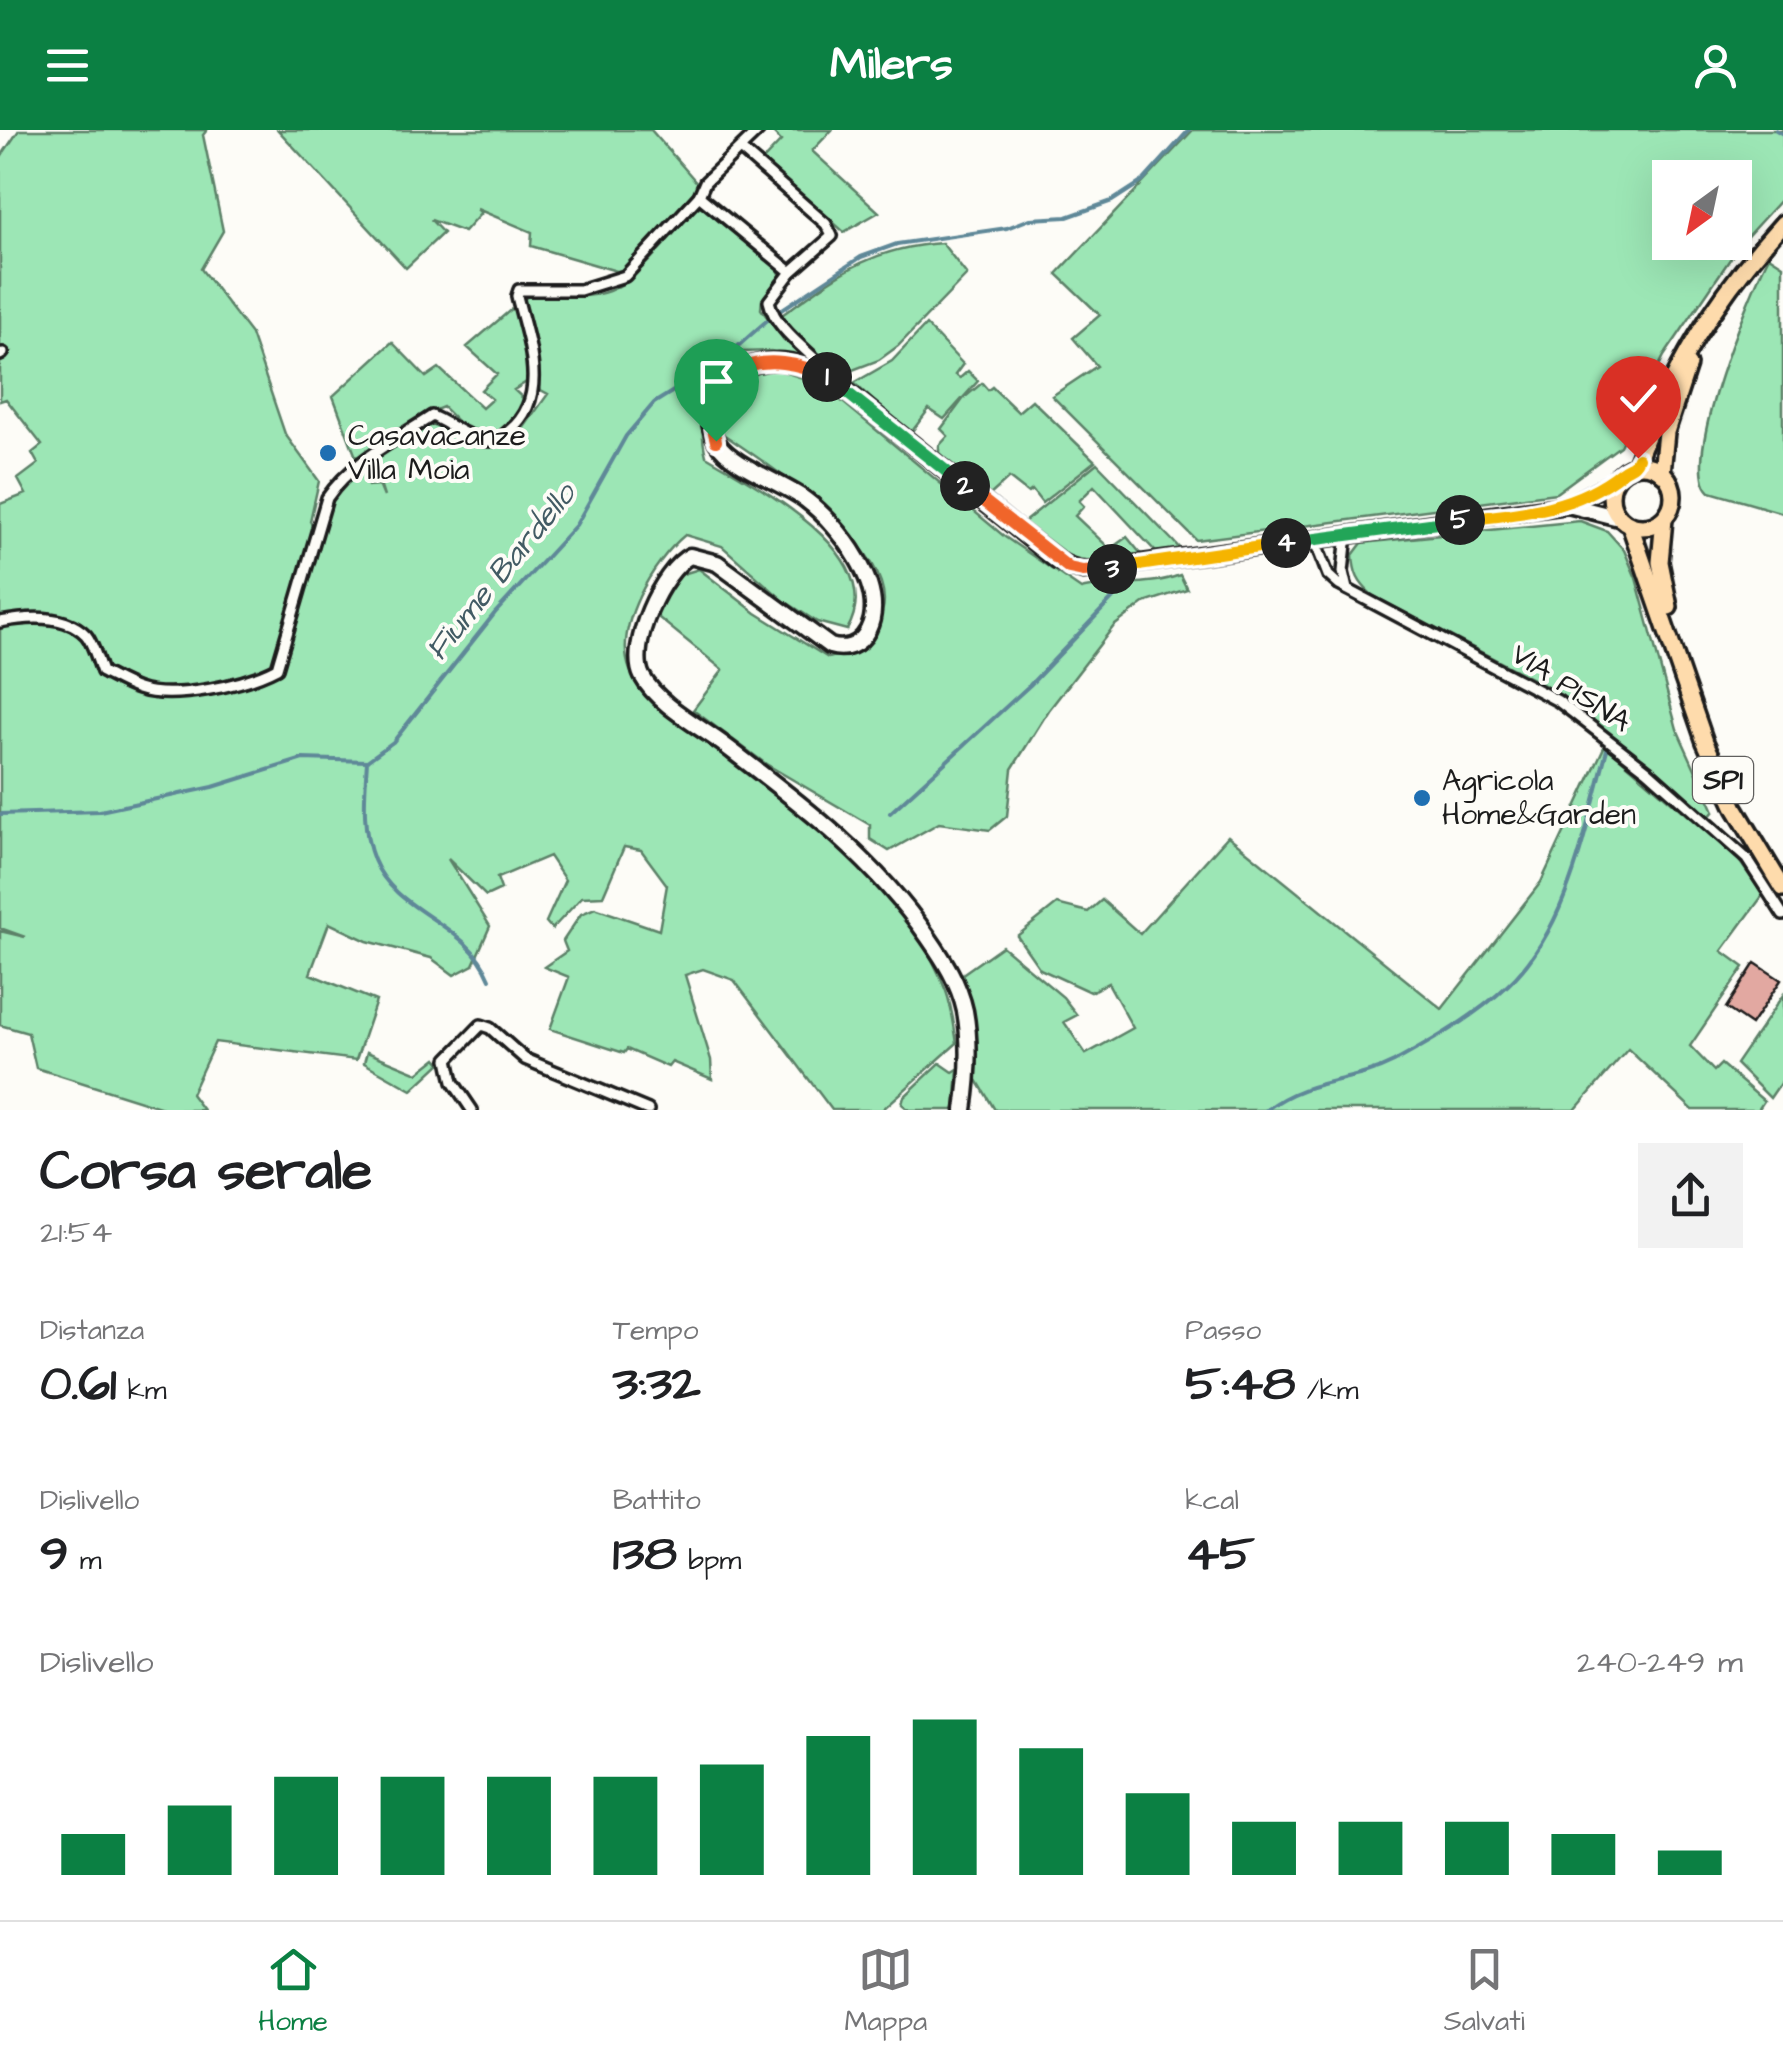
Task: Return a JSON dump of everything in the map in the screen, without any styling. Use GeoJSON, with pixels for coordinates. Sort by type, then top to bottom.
{"type":"FeatureCollection","features":[{"type":"Feature","properties":{"kind":"main road","name":"SP1"},"geometry":{"type":"LineString","coordinates":[[1635,466],[1666,388],[1714,304],[1783,223]]}},
{"type":"Feature","properties":{"kind":"main road","name":"SP1"},"geometry":{"type":"LineString","coordinates":[[1680,665],[1660,562],[1664,519],[1673,496],[1662,473],[1666,432],[1698,332]]}},
{"type":"Feature","properties":{"kind":"main road"},"geometry":{"type":"LineString","coordinates":[[1615,481],[1635,466],[1650,466],[1662,473]]}},
{"type":"Feature","properties":{"kind":"main road","name":"SP1"},"geometry":{"type":"LineString","coordinates":[[1615,481],[1611,500],[1625,522],[1705,742],[1735,808],[1783,888]]}},
{"type":"Feature","properties":{"kind":"main road"},"geometry":{"type":"LineString","coordinates":[[1625,522],[1648,527],[1664,519]]}},
{"type":"Feature","properties":{"kind":"street"},"geometry":{"type":"LineString","coordinates":[[0,622],[24,617],[54,620],[86,635],[102,672],[141,691],[188,692],[253,681],[277,668],[327,498],[336,484],[432,416],[483,440],[494,441],[506,434],[526,407],[535,375],[516,296],[519,290],[580,290],[625,276],[698,196],[704,182],[760,130]]}},
{"type":"Feature","properties":{"kind":"street"},"geometry":{"type":"LineString","coordinates":[[740,148],[826,224],[832,236],[792,272],[770,301],[779,323],[816,355],[838,384]]}},
{"type":"Feature","properties":{"kind":"street"},"geometry":{"type":"LineString","coordinates":[[698,196],[792,272]]}},
{"type":"Feature","properties":{"kind":"street"},"geometry":{"type":"LineString","coordinates":[[964,1110],[969,1046],[964,1008],[950,970],[900,897],[834,829],[646,683],[639,666],[638,641],[674,568],[690,556],[717,563],[830,646],[853,646],[872,620],[872,598],[840,535],[804,499],[725,451],[716,441],[710,418],[717,387],[755,364],[790,362],[814,370],[838,384],[1069,568],[1098,570],[1568,505],[1615,481]]}},
{"type":"Feature","properties":{"kind":"street"},"geometry":{"type":"LineString","coordinates":[[1568,505],[1625,522]]}},
{"type":"Feature","properties":{"kind":"street"},"geometry":{"type":"LineString","coordinates":[[1347,534],[1343,572],[1347,589]]}},
{"type":"Feature","properties":{"kind":"street","name":"VIA PISNA"},"geometry":{"type":"LineString","coordinates":[[1314,538],[1328,575],[1347,589],[1558,701],[1647,770],[1746,859],[1783,915]]}},
{"type":"Feature","properties":{"kind":"street"},"geometry":{"type":"LineString","coordinates":[[472,1110],[452,1082],[448,1059],[481,1025],[525,1058],[648,1110]]}},
{"type":"Feature","properties":{"kind":"green space"},"geometry":{"type":"Polygon","coordinates":[[[19,130],[207,130],[203,135],[223,231],[201,269],[251,334],[285,434],[319,481],[310,521],[319,538],[336,491],[357,472],[367,472],[368,486],[379,485],[384,497],[372,459],[411,431],[430,425],[474,441],[485,433],[462,426],[443,407],[423,415],[361,459],[356,457],[333,396],[392,342],[426,377],[439,368],[482,408],[492,399],[481,390],[497,374],[467,347],[514,307],[531,370],[531,379],[514,390],[526,401],[501,429],[515,440],[548,394],[539,389],[523,302],[530,291],[576,296],[609,291],[636,273],[701,206],[775,263],[782,278],[762,300],[761,309],[784,340],[817,364],[771,351],[741,352],[709,399],[703,425],[706,456],[785,505],[835,550],[851,575],[856,602],[847,630],[817,622],[783,600],[722,546],[685,535],[661,561],[639,596],[631,616],[626,653],[635,680],[664,709],[811,822],[876,882],[928,952],[948,997],[957,1043],[882,1110],[832,1110],[734,980],[703,969],[685,975],[711,1060],[712,1079],[672,1062],[668,1067],[627,1049],[624,1053],[550,1029],[569,977],[544,967],[567,951],[563,941],[581,914],[595,908],[659,930],[667,885],[641,850],[624,847],[603,896],[582,897],[552,929],[546,922],[565,880],[549,856],[497,878],[501,889],[486,896],[448,859],[490,926],[473,965],[454,975],[431,958],[367,941],[329,923],[310,974],[376,1001],[356,1060],[215,1042],[191,1094],[203,1110],[169,1110],[36,1068],[28,1033],[0,1025],[0,931],[25,937],[0,928],[0,504],[26,494],[18,479],[38,464],[32,453],[42,445],[6,399],[0,401],[0,360],[10,352],[0,352],[0,158],[19,130]]]}},
{"type":"Feature","properties":{"kind":"green space"},"geometry":{"type":"Polygon","coordinates":[[[278,130],[651,130],[699,185],[646,252],[620,272],[531,246],[532,232],[477,209],[481,213],[464,232],[431,220],[443,233],[406,268],[278,130]]]}},
{"type":"Feature","properties":{"kind":"green space"},"geometry":{"type":"Polygon","coordinates":[[[770,130],[832,130],[812,151],[879,212],[844,232],[763,160],[781,141],[770,130]]]}},
{"type":"Feature","properties":{"kind":"green space"},"geometry":{"type":"Polygon","coordinates":[[[1193,130],[1783,130],[1783,197],[1752,231],[1752,160],[1652,160],[1652,260],[1729,260],[1664,356],[1620,446],[1556,493],[1196,540],[1052,396],[1097,366],[1073,338],[1100,315],[1057,274],[1193,130]]]}},
{"type":"Feature","properties":{"kind":"green space"},"geometry":{"type":"Polygon","coordinates":[[[942,243],[967,275],[898,346],[879,360],[842,374],[794,332],[782,315],[875,257],[942,243]]]}},
{"type":"Feature","properties":{"kind":"green space"},"geometry":{"type":"Polygon","coordinates":[[[1769,256],[1783,265],[1783,513],[1710,492],[1703,475],[1703,448],[1721,376],[1769,256]]]}},
{"type":"Feature","properties":{"kind":"green space"},"geometry":{"type":"Polygon","coordinates":[[[926,325],[963,364],[955,375],[960,378],[968,371],[978,381],[944,419],[929,409],[910,434],[854,383],[892,361],[926,325]]]}},
{"type":"Feature","properties":{"kind":"green space"},"geometry":{"type":"Polygon","coordinates":[[[753,369],[775,369],[821,384],[1005,537],[1081,589],[1180,575],[1187,589],[1144,603],[1114,626],[1049,710],[1012,769],[1007,816],[990,830],[939,823],[889,851],[870,839],[870,825],[766,764],[693,710],[723,670],[654,614],[673,577],[699,569],[756,613],[828,658],[850,650],[867,636],[877,623],[884,598],[876,571],[857,543],[830,515],[720,432],[716,411],[722,394],[753,369]]]}},
{"type":"Feature","properties":{"kind":"green space"},"geometry":{"type":"Polygon","coordinates":[[[982,383],[988,390],[992,387],[1018,412],[1032,400],[1095,461],[1042,503],[1032,490],[1028,493],[1009,478],[989,496],[939,453],[939,446],[948,436],[941,429],[964,398],[982,383]]]}},
{"type":"Feature","properties":{"kind":"green space"},"geometry":{"type":"Polygon","coordinates":[[[1097,463],[1181,550],[1156,552],[1094,486],[1079,501],[1084,506],[1075,516],[1110,549],[1127,537],[1141,554],[1092,561],[1072,558],[1024,522],[1097,463]]]}},
{"type":"Feature","properties":{"kind":"green space"},"geometry":{"type":"Polygon","coordinates":[[[1580,521],[1607,531],[1624,550],[1636,578],[1677,729],[1714,811],[1709,817],[1550,688],[1372,595],[1360,582],[1354,567],[1353,555],[1362,543],[1580,521]]]}},
{"type":"Feature","properties":{"kind":"green space"},"geometry":{"type":"Polygon","coordinates":[[[1605,745],[1738,859],[1763,895],[1722,951],[1744,967],[1690,1046],[1714,1071],[1721,1064],[1764,1101],[1758,1110],[1693,1110],[1628,1049],[1575,1110],[995,1110],[974,1075],[973,1014],[961,975],[1002,946],[1063,997],[1077,1015],[1064,1022],[1086,1054],[1133,1028],[1108,983],[1090,992],[1040,969],[1017,936],[1057,904],[1088,912],[1102,900],[1140,934],[1228,836],[1442,1009],[1541,882],[1605,745]]]}},
{"type":"Feature","properties":{"kind":"green space"},"geometry":{"type":"Polygon","coordinates":[[[1783,995],[1783,1079],[1770,1098],[1736,1064],[1783,995]]]}},
{"type":"Feature","properties":{"kind":"green space"},"geometry":{"type":"Polygon","coordinates":[[[367,1052],[418,1073],[437,1058],[441,1063],[412,1090],[364,1063],[367,1052]]]}},
{"type":"Feature","properties":{"kind":"green space"},"geometry":{"type":"Polygon","coordinates":[[[940,1063],[953,1072],[958,1069],[955,1110],[909,1110],[902,1104],[904,1097],[940,1063]]]}},
{"type":"Feature","properties":{"kind":"building"},"geometry":{"type":"Polygon","coordinates":[[[1755,963],[1781,980],[1751,1025],[1726,1008],[1755,963]]]}},
{"type":"Feature","properties":{"kind":"waterway","name":"Fiume Bardello"},"geometry":{"type":"LineString","coordinates":[[0,814],[100,811],[213,787],[303,759],[367,761],[393,742],[495,613],[576,525],[626,436],[654,403],[720,362],[772,316],[861,257],[897,244],[1007,228],[1030,219],[1067,217],[1112,201],[1143,181],[1189,130]]}},
{"type":"Feature","properties":{"kind":"waterway","name":"Fiume Bardello"},"geometry":{"type":"LineString","coordinates":[[1776,130],[1783,134]]}},
{"type":"Feature","properties":{"kind":"waterway"},"geometry":{"type":"LineString","coordinates":[[890,813],[1030,685],[1115,596]]}},
{"type":"Feature","properties":{"kind":"waterway"},"geometry":{"type":"LineString","coordinates":[[1266,1110],[1299,1091],[1394,1062],[1468,1017],[1508,985],[1547,934],[1561,904],[1583,841],[1608,746]]}},
{"type":"Feature","properties":{"kind":"waterway"},"geometry":{"type":"LineString","coordinates":[[367,761],[366,823],[370,848],[384,878],[465,944],[490,979]]}},
{"type":"Feature","properties":{"kind":"place","name":"Casavacanze Villa Moia"},"geometry":{"type":"Point","coordinates":[328,453]}},
{"type":"Feature","properties":{"kind":"place","name":"Agricola Home&Garden"},"geometry":{"type":"Point","coordinates":[1422,798]}},
{"type":"Feature","properties":{"kind":"route"},"geometry":{"type":"LineString","coordinates":[[716,441],[711,406],[714,392],[728,376],[743,368],[777,361],[814,370],[838,384],[1057,560],[1083,571],[1568,505],[1615,481],[1635,466],[1638,458]]}}]}
